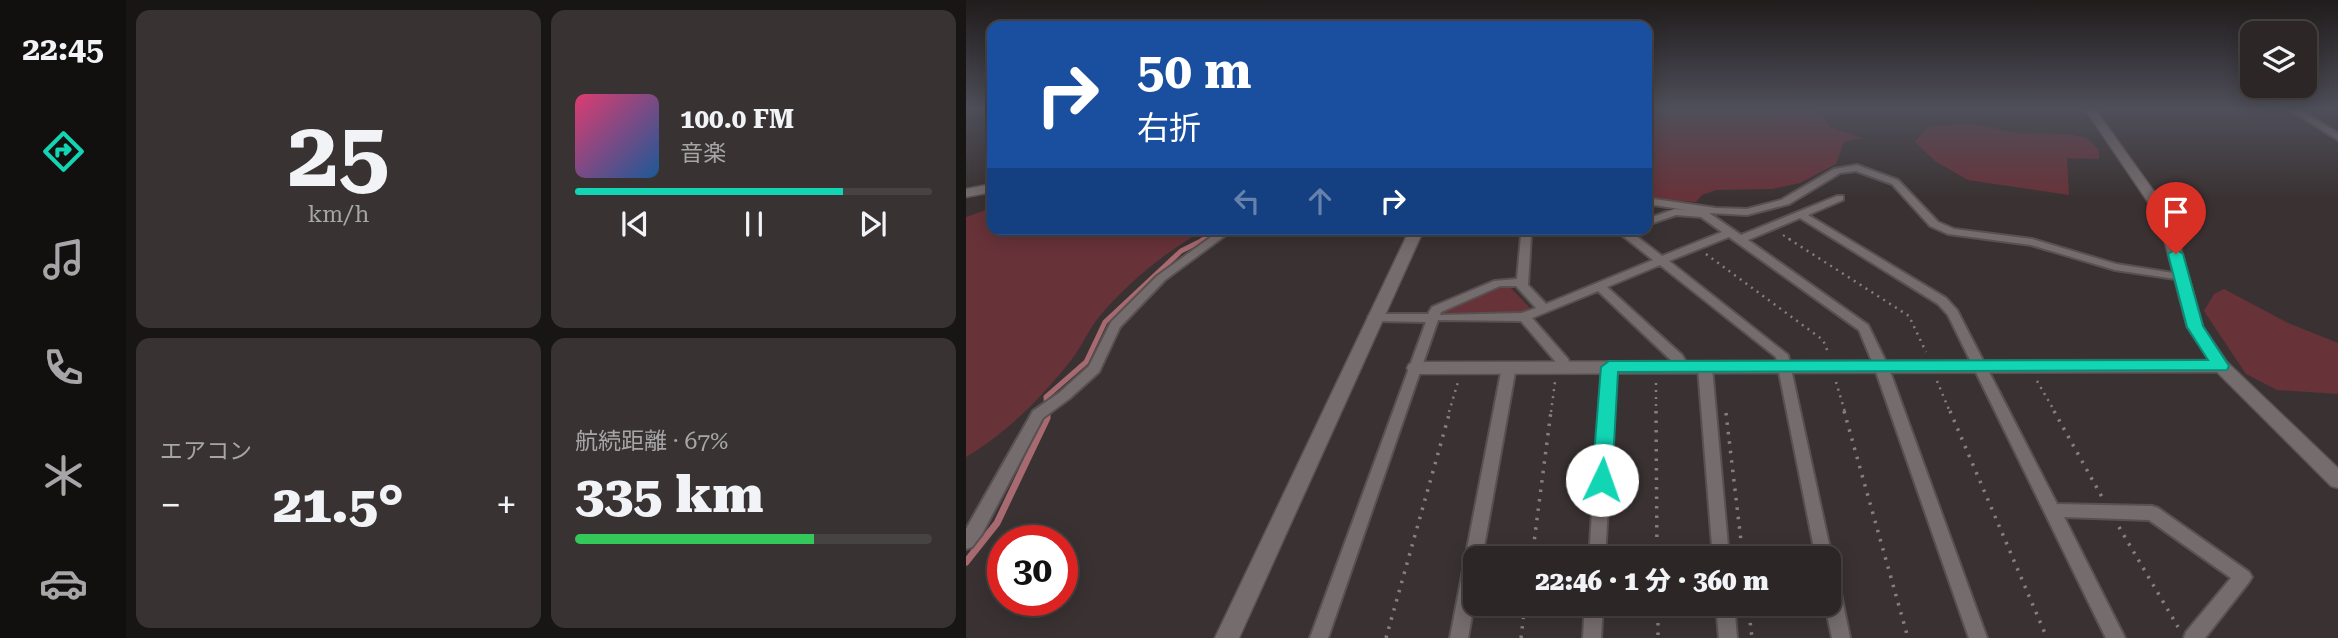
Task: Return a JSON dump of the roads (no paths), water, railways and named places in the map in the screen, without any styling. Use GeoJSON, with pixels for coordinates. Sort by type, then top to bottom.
{"type":"FeatureCollection","features":[{"type":"Feature","properties":{"kind":"street"},"geometry":{"type":"LineString","coordinates":[[2111,139],[2161,211],[2195,327],[2221,366],[2338,480]]}},
{"type":"Feature","properties":{"kind":"street"},"geometry":{"type":"LineString","coordinates":[[1652,202],[1716,211],[1747,212],[1785,202],[1837,171],[1857,168],[1895,182],[1934,224],[1952,232],[2032,242],[2115,267],[2182,277]]}},
{"type":"Feature","properties":{"kind":"street"},"geometry":{"type":"LineString","coordinates":[[966,193],[987,189]]}},
{"type":"Feature","properties":{"kind":"street"},"geometry":{"type":"LineString","coordinates":[[1374,317],[1524,317],[1696,246],[1772,227],[1840,198]]}},
{"type":"Feature","properties":{"kind":"street"},"geometry":{"type":"LineString","coordinates":[[1652,220],[1675,212],[1704,214],[1864,328],[1881,366],[1978,638]]}},
{"type":"Feature","properties":{"kind":"street"},"geometry":{"type":"LineString","coordinates":[[1801,215],[1942,301],[1953,313],[2116,638]]}},
{"type":"Feature","properties":{"kind":"street"},"geometry":{"type":"LineString","coordinates":[[966,542],[976,529],[1038,415],[1094,369],[1115,325],[1161,278],[1221,235]]}},
{"type":"Feature","properties":{"kind":"street"},"geometry":{"type":"LineString","coordinates":[[1227,638],[1414,235]]}},
{"type":"Feature","properties":{"kind":"street"},"geometry":{"type":"LineString","coordinates":[[1628,235],[1782,355],[1822,546]]}},
{"type":"Feature","properties":{"kind":"street"},"geometry":{"type":"LineString","coordinates":[[1526,236],[1522,286],[1544,309]]}},
{"type":"Feature","properties":{"kind":"street"},"geometry":{"type":"LineString","coordinates":[[1319,638],[1415,368],[1437,318],[1436,310],[1498,283],[1522,282]]}},
{"type":"Feature","properties":{"kind":"street"},"geometry":{"type":"LineString","coordinates":[[1599,286],[1677,358],[1682,367]]}},
{"type":"Feature","properties":{"kind":"street"},"geometry":{"type":"LineString","coordinates":[[1524,317],[1561,359],[1560,371]]}},
{"type":"Feature","properties":{"kind":"street"},"geometry":{"type":"LineString","coordinates":[[1415,368],[1510,367],[1560,371],[1609,367],[2221,366]]}},
{"type":"Feature","properties":{"kind":"street"},"geometry":{"type":"LineString","coordinates":[[1459,638],[1510,367]]}},
{"type":"Feature","properties":{"kind":"street"},"geometry":{"type":"LineString","coordinates":[[1598,546],[1609,367]]}},
{"type":"Feature","properties":{"kind":"street"},"geometry":{"type":"LineString","coordinates":[[1705,367],[1720,546]]}},
{"type":"Feature","properties":{"kind":"street"},"geometry":{"type":"LineString","coordinates":[[2053,510],[2152,513],[2244,577],[2193,638]]}},
{"type":"Feature","properties":{"kind":"street"},"geometry":{"type":"LineString","coordinates":[[1592,638],[1593,616]]}},
{"type":"Feature","properties":{"kind":"street"},"geometry":{"type":"LineString","coordinates":[[1726,616],[1728,638]]}},
{"type":"Feature","properties":{"kind":"street"},"geometry":{"type":"LineString","coordinates":[[1837,616],[1841,638]]}},
{"type":"Feature","properties":{"kind":"waterway"},"geometry":{"type":"LineString","coordinates":[[1202,240],[1212,235]]}},
{"type":"Feature","properties":{"kind":"waterway"},"geometry":{"type":"LineString","coordinates":[[1047,412],[1046,397],[1086,362],[1105,322],[1181,251],[1205,239]]}},
{"type":"Feature","properties":{"kind":"waterway"},"geometry":{"type":"LineString","coordinates":[[966,562],[997,523],[1047,418],[1047,412]]}}]}
